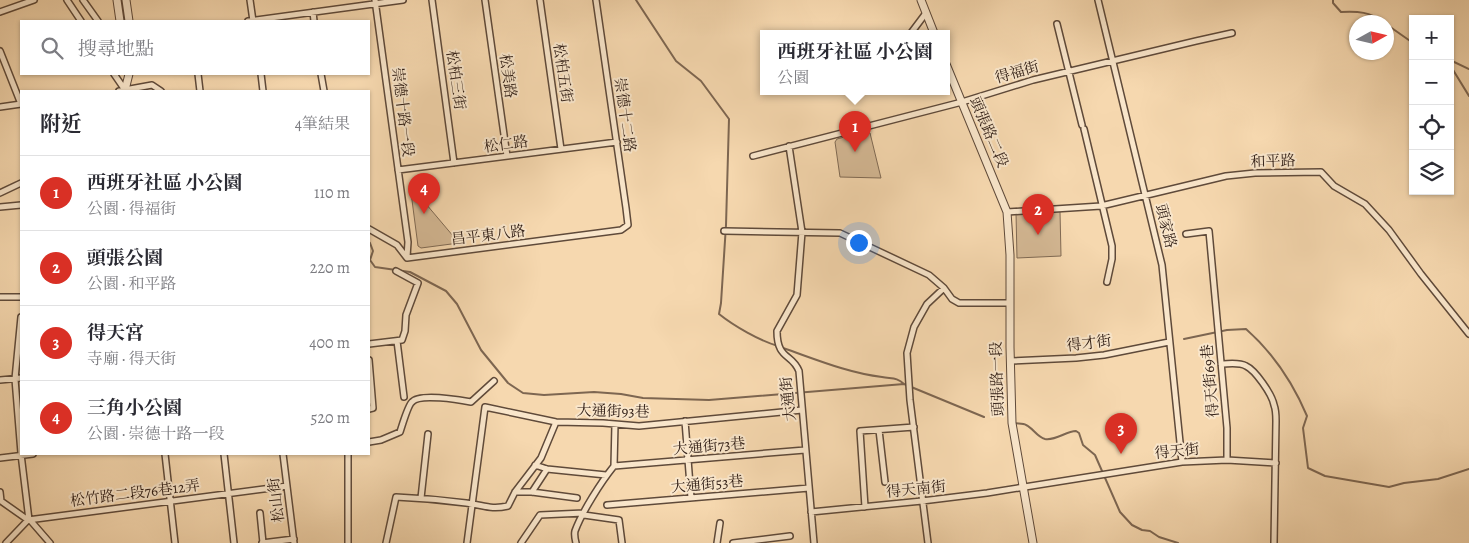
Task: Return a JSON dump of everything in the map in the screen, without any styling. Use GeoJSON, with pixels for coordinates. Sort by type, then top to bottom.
{"type":"FeatureCollection","features":[{"type":"Feature","properties":{"kind":"street"},"geometry":{"type":"LineString","coordinates":[[0,12],[34,0]]}},
{"type":"Feature","properties":{"kind":"street"},"geometry":{"type":"LineString","coordinates":[[67,0],[80,20]]}},
{"type":"Feature","properties":{"kind":"street"},"geometry":{"type":"LineString","coordinates":[[83,0],[97,20]]}},
{"type":"Feature","properties":{"kind":"street"},"geometry":{"type":"LineString","coordinates":[[117,0],[120,20]]}},
{"type":"Feature","properties":{"kind":"street"},"geometry":{"type":"LineString","coordinates":[[126,0],[129,20]]}},
{"type":"Feature","properties":{"kind":"street"},"geometry":{"type":"LineString","coordinates":[[250,0],[252,20]]}},
{"type":"Feature","properties":{"kind":"street"},"geometry":{"type":"LineString","coordinates":[[259,20],[376,2],[403,0]]}},
{"type":"Feature","properties":{"kind":"street","name":"松柏三街"},"geometry":{"type":"LineString","coordinates":[[432,0],[454,163]]}},
{"type":"Feature","properties":{"kind":"street","name":"松美路"},"geometry":{"type":"LineString","coordinates":[[485,0],[507,156]]}},
{"type":"Feature","properties":{"kind":"street","name":"松柏五街"},"geometry":{"type":"LineString","coordinates":[[540,0],[561,149]]}},
{"type":"Feature","properties":{"kind":"street","name":"崇德十二路"},"geometry":{"type":"LineString","coordinates":[[596,0],[628,225],[621,230]]}},
{"type":"Feature","properties":{"kind":"street"},"geometry":{"type":"LineString","coordinates":[[921,0],[933,30]]}},
{"type":"Feature","properties":{"kind":"street","name":"頭家路"},"geometry":{"type":"LineString","coordinates":[[1098,0],[1162,265],[1182,462]]}},
{"type":"Feature","properties":{"kind":"street","name":"崇德十路一段"},"geometry":{"type":"LineString","coordinates":[[376,2],[408,242],[408,258]]}},
{"type":"Feature","properties":{"kind":"street"},"geometry":{"type":"LineString","coordinates":[[313,12],[314,20]]}},
{"type":"Feature","properties":{"kind":"street"},"geometry":{"type":"LineString","coordinates":[[913,30],[926,13]]}},
{"type":"Feature","properties":{"kind":"street"},"geometry":{"type":"LineString","coordinates":[[1057,24],[1112,246],[1112,259],[1107,282]]}},
{"type":"Feature","properties":{"kind":"street","name":"得福街"},"geometry":{"type":"LineString","coordinates":[[753,156],[962,102],[1069,71],[1232,33]]}},
{"type":"Feature","properties":{"kind":"street"},"geometry":{"type":"LineString","coordinates":[[0,51],[20,101]]}},
{"type":"Feature","properties":{"kind":"street","name":"頭張路二段"},"geometry":{"type":"LineString","coordinates":[[950,74],[1007,212]]}},
{"type":"Feature","properties":{"kind":"street"},"geometry":{"type":"LineString","coordinates":[[114,75],[122,90]]}},
{"type":"Feature","properties":{"kind":"street"},"geometry":{"type":"LineString","coordinates":[[122,90],[123,75]]}},
{"type":"Feature","properties":{"kind":"street"},"geometry":{"type":"LineString","coordinates":[[122,90],[128,75]]}},
{"type":"Feature","properties":{"kind":"street"},"geometry":{"type":"LineString","coordinates":[[198,75],[200,90]]}},
{"type":"Feature","properties":{"kind":"street"},"geometry":{"type":"LineString","coordinates":[[261,75],[263,90]]}},
{"type":"Feature","properties":{"kind":"street"},"geometry":{"type":"LineString","coordinates":[[321,75],[324,90]]}},
{"type":"Feature","properties":{"kind":"street"},"geometry":{"type":"LineString","coordinates":[[127,90],[152,85],[160,90]]}},
{"type":"Feature","properties":{"kind":"street"},"geometry":{"type":"LineString","coordinates":[[0,107],[20,104]]}},
{"type":"Feature","properties":{"kind":"street","name":"松仁路"},"geometry":{"type":"LineString","coordinates":[[398,170],[617,142]]}},
{"type":"Feature","properties":{"kind":"street","name":"大通街"},"geometry":{"type":"LineString","coordinates":[[789,146],[802,232],[797,295],[777,331],[780,349],[797,366],[799,371],[814,543]]}},
{"type":"Feature","properties":{"kind":"street","name":"和平路"},"geometry":{"type":"LineString","coordinates":[[1007,212],[1101,206],[1226,176],[1255,173],[1321,172],[1334,186],[1365,204],[1389,230],[1469,334]]}},
{"type":"Feature","properties":{"kind":"street"},"geometry":{"type":"LineString","coordinates":[[0,193],[20,183]]}},
{"type":"Feature","properties":{"kind":"street"},"geometry":{"type":"LineString","coordinates":[[0,207],[20,205]]}},
{"type":"Feature","properties":{"kind":"street","name":"頭張路一段"},"geometry":{"type":"LineString","coordinates":[[1007,212],[1009,231],[1012,423],[1033,543]]}},
{"type":"Feature","properties":{"kind":"street"},"geometry":{"type":"LineString","coordinates":[[370,230],[396,245],[408,258]]}},
{"type":"Feature","properties":{"kind":"street","name":"昌平東八路"},"geometry":{"type":"LineString","coordinates":[[408,258],[621,230]]}},
{"type":"Feature","properties":{"kind":"street"},"geometry":{"type":"LineString","coordinates":[[724,231],[840,233],[929,275],[944,288],[952,299],[959,303],[1010,304]]}},
{"type":"Feature","properties":{"kind":"street","name":"得天街69巷"},"geometry":{"type":"LineString","coordinates":[[1186,234],[1209,231],[1222,364],[1227,428],[1227,460]]}},
{"type":"Feature","properties":{"kind":"street"},"geometry":{"type":"LineString","coordinates":[[370,344],[402,340],[405,331],[406,315],[418,283],[396,271]]}},
{"type":"Feature","properties":{"kind":"street"},"geometry":{"type":"LineString","coordinates":[[928,543],[911,410],[907,353],[914,327],[927,304],[944,288]]}},
{"type":"Feature","properties":{"kind":"street"},"geometry":{"type":"LineString","coordinates":[[0,297],[20,297]]}},
{"type":"Feature","properties":{"kind":"street"},"geometry":{"type":"LineString","coordinates":[[20,338],[18,379],[20,429]]}},
{"type":"Feature","properties":{"kind":"street"},"geometry":{"type":"LineString","coordinates":[[397,341],[404,397]]}},
{"type":"Feature","properties":{"kind":"street","name":"得才街"},"geometry":{"type":"LineString","coordinates":[[1010,361],[1104,355],[1170,342]]}},
{"type":"Feature","properties":{"kind":"street"},"geometry":{"type":"LineString","coordinates":[[1222,364],[1247,366],[1260,380],[1275,405],[1274,543]]}},
{"type":"Feature","properties":{"kind":"street"},"geometry":{"type":"LineString","coordinates":[[0,380],[18,379]]}},
{"type":"Feature","properties":{"kind":"street"},"geometry":{"type":"LineString","coordinates":[[370,442],[381,440],[400,432],[411,402],[417,398],[444,398],[471,402],[494,381]]}},
{"type":"Feature","properties":{"kind":"street"},"geometry":{"type":"LineString","coordinates":[[370,384],[371,408]]}},
{"type":"Feature","properties":{"kind":"street","name":"大通街93巷"},"geometry":{"type":"LineString","coordinates":[[472,504],[485,407],[556,422],[639,426],[802,410]]}},
{"type":"Feature","properties":{"kind":"street"},"geometry":{"type":"LineString","coordinates":[[685,421],[691,498]]}},
{"type":"Feature","properties":{"kind":"street"},"geometry":{"type":"LineString","coordinates":[[386,543],[396,497],[472,504],[494,509],[508,506],[515,492],[548,444],[556,422]]}},
{"type":"Feature","properties":{"kind":"street"},"geometry":{"type":"LineString","coordinates":[[576,543],[574,533],[606,476],[614,466],[615,424]]}},
{"type":"Feature","properties":{"kind":"street"},"geometry":{"type":"LineString","coordinates":[[865,507],[860,431],[914,427]]}},
{"type":"Feature","properties":{"kind":"street"},"geometry":{"type":"LineString","coordinates":[[879,430],[885,482]]}},
{"type":"Feature","properties":{"kind":"street"},"geometry":{"type":"LineString","coordinates":[[421,498],[428,434]]}},
{"type":"Feature","properties":{"kind":"street","name":"大通街73巷"},"geometry":{"type":"LineString","coordinates":[[614,466],[805,450]]}},
{"type":"Feature","properties":{"kind":"street"},"geometry":{"type":"LineString","coordinates":[[0,458],[20,454]]}},
{"type":"Feature","properties":{"kind":"street"},"geometry":{"type":"LineString","coordinates":[[21,455],[29,520]]}},
{"type":"Feature","properties":{"kind":"street"},"geometry":{"type":"LineString","coordinates":[[164,455],[175,543]]}},
{"type":"Feature","properties":{"kind":"street"},"geometry":{"type":"LineString","coordinates":[[224,455],[234,543]]}},
{"type":"Feature","properties":{"kind":"street","name":"松山街"},"geometry":{"type":"LineString","coordinates":[[283,455],[294,541]]}},
{"type":"Feature","properties":{"kind":"street"},"geometry":{"type":"LineString","coordinates":[[348,455],[348,543]]}},
{"type":"Feature","properties":{"kind":"street","name":"得天街"},"geometry":{"type":"LineString","coordinates":[[1023,488],[1182,462],[1227,460],[1276,463]]}},
{"type":"Feature","properties":{"kind":"street"},"geometry":{"type":"LineString","coordinates":[[535,465],[547,469],[606,476]]}},
{"type":"Feature","properties":{"kind":"street"},"geometry":{"type":"LineString","coordinates":[[532,492],[547,469]]}},
{"type":"Feature","properties":{"kind":"street","name":"松竹路二段76巷12弄"},"geometry":{"type":"LineString","coordinates":[[29,520],[287,486]]}},
{"type":"Feature","properties":{"kind":"street","name":"大通街53巷"},"geometry":{"type":"LineString","coordinates":[[607,505],[809,488]]}},
{"type":"Feature","properties":{"kind":"street","name":"得天南街"},"geometry":{"type":"LineString","coordinates":[[811,512],[922,502],[1023,488]]}},
{"type":"Feature","properties":{"kind":"street"},"geometry":{"type":"LineString","coordinates":[[0,492],[1,501],[29,520],[50,543]]}},
{"type":"Feature","properties":{"kind":"street"},"geometry":{"type":"LineString","coordinates":[[515,492],[532,492],[577,498]]}},
{"type":"Feature","properties":{"kind":"street"},"geometry":{"type":"LineString","coordinates":[[467,543],[472,504]]}},
{"type":"Feature","properties":{"kind":"street"},"geometry":{"type":"LineString","coordinates":[[260,513],[263,543],[294,541]]}},
{"type":"Feature","properties":{"kind":"street"},"geometry":{"type":"LineString","coordinates":[[521,543],[540,515],[584,514],[619,520],[622,543]]}},
{"type":"Feature","properties":{"kind":"street"},"geometry":{"type":"LineString","coordinates":[[6,543],[29,520]]}},
{"type":"Feature","properties":{"kind":"street"},"geometry":{"type":"LineString","coordinates":[[717,543],[720,522]]}},
{"type":"Feature","properties":{"kind":"street"},"geometry":{"type":"LineString","coordinates":[[733,543],[790,536]]}},
{"type":"Feature","properties":{"kind":"shaded area"},"geometry":{"type":"Polygon","coordinates":[[[866,131],[870,133],[881,178],[840,177],[835,142],[837,139],[866,131]]]}},
{"type":"Feature","properties":{"kind":"shaded area"},"geometry":{"type":"Polygon","coordinates":[[[410,185],[459,243],[421,248],[418,246],[410,185]]]}},
{"type":"Feature","properties":{"kind":"shaded area"},"geometry":{"type":"Polygon","coordinates":[[[1060,211],[1061,256],[1017,258],[1016,213],[1060,211]]]}},
{"type":"Feature","properties":{"kind":"waterway"},"geometry":{"type":"LineString","coordinates":[[636,0],[676,61],[701,81],[729,119],[726,225],[719,314],[747,333],[778,346]]}},
{"type":"Feature","properties":{"kind":"waterway"},"geometry":{"type":"LineString","coordinates":[[1333,0],[1333,3],[1341,12],[1370,15]]}},
{"type":"Feature","properties":{"kind":"waterway"},"geometry":{"type":"LineString","coordinates":[[1394,30],[1409,40]]}},
{"type":"Feature","properties":{"kind":"waterway"},"geometry":{"type":"LineString","coordinates":[[1454,62],[1469,69]]}},
{"type":"Feature","properties":{"kind":"waterway"},"geometry":{"type":"LineString","coordinates":[[1454,72],[1469,96]]}},
{"type":"Feature","properties":{"kind":"waterway"},"geometry":{"type":"LineString","coordinates":[[370,243],[373,251],[370,260]]}},
{"type":"Feature","properties":{"kind":"waterway"},"geometry":{"type":"LineString","coordinates":[[370,260],[375,267],[410,272],[446,291],[457,304],[481,350],[508,383],[523,393],[544,395],[594,392],[643,398],[709,400],[904,384],[984,417]]}},
{"type":"Feature","properties":{"kind":"waterway"},"geometry":{"type":"LineString","coordinates":[[1184,339],[1227,330],[1246,329],[1256,338],[1281,369],[1307,416],[1303,428],[1308,468],[1325,476],[1389,487],[1404,483],[1438,479],[1469,469]]}},
{"type":"Feature","properties":{"kind":"waterway"},"geometry":{"type":"LineString","coordinates":[[783,348],[844,369],[896,379],[904,384]]}},
{"type":"Feature","properties":{"kind":"waterway"},"geometry":{"type":"LineString","coordinates":[[1014,423],[1026,425],[1045,439],[1053,439],[1072,431],[1079,433],[1083,445],[1095,455],[1120,512],[1132,525],[1178,543]]}},
{"type":"Feature","properties":{"kind":"place","name":"西班牙社區 小公園"},"geometry":{"type":"Point","coordinates":[855,152]}},
{"type":"Feature","properties":{"kind":"place","name":"三角小公園"},"geometry":{"type":"Point","coordinates":[424,214]}},
{"type":"Feature","properties":{"kind":"place","name":"頭張公園"},"geometry":{"type":"Point","coordinates":[1038,235]}},
{"type":"Feature","properties":{"kind":"place","name":"得天宮"},"geometry":{"type":"Point","coordinates":[1121,454]}}]}
